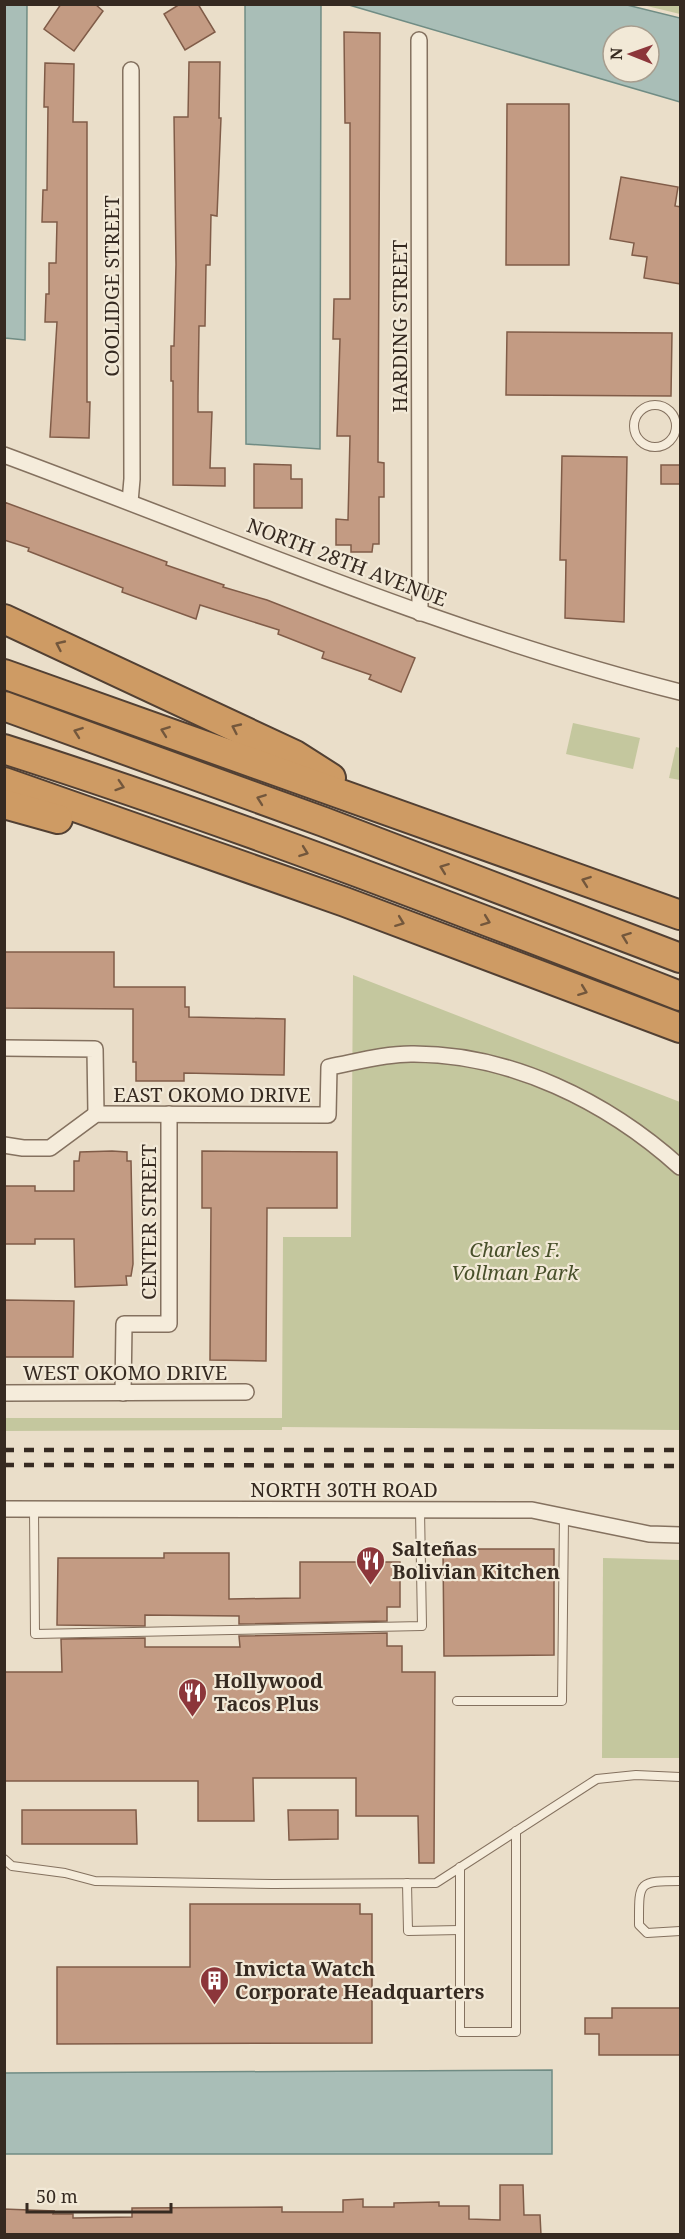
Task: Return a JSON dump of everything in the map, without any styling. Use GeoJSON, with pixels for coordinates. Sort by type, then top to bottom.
{"type":"FeatureCollection","features":[{"type":"Feature","properties":{"kind":"highway"},"geometry":{"type":"LineString","coordinates":[[4,619],[295,755],[379,807]]}},
{"type":"Feature","properties":{"kind":"highway"},"geometry":{"type":"LineString","coordinates":[[4,674],[681,915]]}},
{"type":"Feature","properties":{"kind":"highway"},"geometry":{"type":"LineString","coordinates":[[4,706],[324,822],[681,958]]}},
{"type":"Feature","properties":{"kind":"highway"},"geometry":{"type":"LineString","coordinates":[[4,749],[151,796],[381,880],[681,996]]}},
{"type":"Feature","properties":{"kind":"highway"},"geometry":{"type":"LineString","coordinates":[[4,782],[345,902],[681,1028]]}},
{"type":"Feature","properties":{"kind":"highway"},"geometry":{"type":"LineString","coordinates":[[4,804],[345,902]]}},
{"type":"Feature","properties":{"kind":"street","name":"HARDING STREET"},"geometry":{"type":"LineString","coordinates":[[419,40],[420,613]]}},
{"type":"Feature","properties":{"kind":"street","name":"COOLIDGE STREET"},"geometry":{"type":"LineString","coordinates":[[130,502],[132,479],[131,70]]}},
{"type":"Feature","properties":{"kind":"street","name":"NORTH 28TH AVENUE"},"geometry":{"type":"LineString","coordinates":[[4,455],[420,613],[599,670],[681,692]]}},
{"type":"Feature","properties":{"kind":"street","name":"EAST OKOMO DRIVE"},"geometry":{"type":"LineString","coordinates":[[4,1048],[95,1048],[96,1114]]}},
{"type":"Feature","properties":{"kind":"street","name":"EAST OKOMO DRIVE"},"geometry":{"type":"LineString","coordinates":[[4,1145],[50,1148],[96,1114],[328,1116],[329,1067],[408,1053],[464,1057],[510,1069],[572,1093],[602,1109],[681,1167]]}},
{"type":"Feature","properties":{"kind":"street","name":"CENTER STREET"},"geometry":{"type":"LineString","coordinates":[[123,1393],[124,1324],[169,1324],[169,1114]]}},
{"type":"Feature","properties":{"kind":"street","name":"WEST OKOMO DRIVE"},"geometry":{"type":"LineString","coordinates":[[4,1393],[246,1392]]}},
{"type":"Feature","properties":{"kind":"street","name":"NORTH 30TH ROAD"},"geometry":{"type":"LineString","coordinates":[[4,1509],[532,1510],[649,1533],[681,1535]]}},
{"type":"Feature","properties":{"kind":"lane"},"geometry":{"type":"LineString","coordinates":[[648,406],[662,406],[673,414],[676,428],[671,441],[659,448],[652,448],[639,441],[634,421],[637,415],[648,406]]}},
{"type":"Feature","properties":{"kind":"lane"},"geometry":{"type":"LineString","coordinates":[[34,1509],[35,1634],[422,1626],[420,1510]]}},
{"type":"Feature","properties":{"kind":"lane"},"geometry":{"type":"LineString","coordinates":[[457,1701],[562,1701],[564,1516]]}},
{"type":"Feature","properties":{"kind":"lane"},"geometry":{"type":"LineString","coordinates":[[4,1859],[12,1866],[65,1873],[94,1881],[273,1884],[436,1883],[597,1779],[636,1775],[681,1776]]}},
{"type":"Feature","properties":{"kind":"lane"},"geometry":{"type":"LineString","coordinates":[[460,1867],[460,2032],[516,2032],[516,1831]]}},
{"type":"Feature","properties":{"kind":"lane"},"geometry":{"type":"LineString","coordinates":[[681,1881],[654,1881],[644,1886],[639,1893],[639,1925],[647,1933],[681,1931]]}},
{"type":"Feature","properties":{"kind":"lane"},"geometry":{"type":"LineString","coordinates":[[407,1882],[408,1931],[460,1930]]}},
{"type":"Feature","properties":{"kind":"green space"},"geometry":{"type":"Polygon","coordinates":[[[643,5],[680,5],[680,14],[643,5]]]}},
{"type":"Feature","properties":{"kind":"green space"},"geometry":{"type":"Polygon","coordinates":[[[573,723],[640,738],[633,769],[566,754],[573,723]]]}},
{"type":"Feature","properties":{"kind":"green space"},"geometry":{"type":"Polygon","coordinates":[[[676,747],[680,748],[680,780],[669,778],[676,747]]]}},
{"type":"Feature","properties":{"kind":"green space","name":"Charles F. Vollman Park"},"geometry":{"type":"Polygon","coordinates":[[[353,975],[680,1102],[680,1430],[282,1427],[282,1430],[5,1431],[4,1418],[282,1418],[283,1237],[351,1237],[353,975]]]}},
{"type":"Feature","properties":{"kind":"green space"},"geometry":{"type":"Polygon","coordinates":[[[603,1558],[680,1560],[680,1758],[602,1758],[603,1558]]]}},
{"type":"Feature","properties":{"kind":"water"},"geometry":{"type":"Polygon","coordinates":[[[623,4],[680,18],[680,102],[619,84],[661,84],[661,24],[601,24],[601,79],[349,5],[623,4]]]}},
{"type":"Feature","properties":{"kind":"water"},"geometry":{"type":"Polygon","coordinates":[[[4,5],[27,5],[25,340],[5,338],[4,5]]]}},
{"type":"Feature","properties":{"kind":"water"},"geometry":{"type":"Polygon","coordinates":[[[245,5],[321,5],[320,449],[246,444],[245,5]]]}},
{"type":"Feature","properties":{"kind":"water"},"geometry":{"type":"Polygon","coordinates":[[[552,2070],[552,2154],[5,2154],[5,2073],[552,2070]]]}},
{"type":"Feature","properties":{"kind":"building"},"geometry":{"type":"Polygon","coordinates":[[[61,4],[95,4],[103,11],[74,51],[44,29],[61,4]]]}},
{"type":"Feature","properties":{"kind":"building"},"geometry":{"type":"Polygon","coordinates":[[[180,4],[198,4],[215,32],[185,50],[164,14],[180,4]]]}},
{"type":"Feature","properties":{"kind":"building"},"geometry":{"type":"Polygon","coordinates":[[[344,32],[380,33],[378,462],[384,463],[384,497],[379,497],[379,544],[373,544],[372,552],[351,552],[351,545],[336,545],[336,519],[348,520],[350,436],[337,436],[340,339],[333,339],[334,299],[350,299],[350,123],[345,123],[344,32]]]}},
{"type":"Feature","properties":{"kind":"building"},"geometry":{"type":"Polygon","coordinates":[[[189,62],[220,62],[219,118],[221,118],[217,216],[211,215],[210,265],[206,265],[205,326],[199,326],[198,412],[212,412],[210,468],[225,468],[225,486],[173,485],[171,346],[174,346],[176,264],[174,117],[188,117],[189,62]]]}},
{"type":"Feature","properties":{"kind":"building"},"geometry":{"type":"Polygon","coordinates":[[[45,63],[74,64],[73,122],[87,122],[89,438],[50,437],[57,322],[45,322],[46,294],[49,294],[49,263],[56,263],[57,222],[42,222],[43,190],[47,190],[48,107],[44,107],[45,63]]]}},
{"type":"Feature","properties":{"kind":"building"},"geometry":{"type":"Polygon","coordinates":[[[507,104],[569,104],[569,265],[506,265],[507,104]]]}},
{"type":"Feature","properties":{"kind":"building"},"geometry":{"type":"Polygon","coordinates":[[[621,177],[678,187],[675,206],[681,207],[681,284],[644,278],[647,257],[632,255],[634,243],[610,239],[621,177]]]}},
{"type":"Feature","properties":{"kind":"building"},"geometry":{"type":"Polygon","coordinates":[[[507,332],[672,333],[671,396],[506,395],[507,332]]]}},
{"type":"Feature","properties":{"kind":"building"},"geometry":{"type":"Polygon","coordinates":[[[562,456],[627,457],[624,622],[565,618],[566,560],[560,560],[562,456]]]}},
{"type":"Feature","properties":{"kind":"building"},"geometry":{"type":"Polygon","coordinates":[[[254,464],[291,465],[291,479],[302,479],[302,508],[254,508],[254,464]]]}},
{"type":"Feature","properties":{"kind":"building"},"geometry":{"type":"Polygon","coordinates":[[[661,465],[681,465],[681,484],[661,484],[661,465]]]}},
{"type":"Feature","properties":{"kind":"building"},"geometry":{"type":"Polygon","coordinates":[[[4,502],[415,658],[401,692],[369,679],[371,675],[322,658],[324,652],[278,634],[279,630],[200,605],[196,619],[122,592],[123,588],[28,551],[29,548],[4,540],[4,502]]]}},
{"type":"Feature","properties":{"kind":"building"},"geometry":{"type":"Polygon","coordinates":[[[4,952],[114,952],[114,987],[185,987],[185,1007],[189,1007],[189,1017],[285,1019],[284,1075],[184,1073],[184,1081],[136,1081],[136,1062],[133,1062],[133,1009],[4,1008],[4,952]]]}},
{"type":"Feature","properties":{"kind":"building"},"geometry":{"type":"Polygon","coordinates":[[[202,1151],[337,1152],[337,1208],[267,1208],[266,1361],[210,1360],[211,1208],[202,1208],[202,1151]]]}},
{"type":"Feature","properties":{"kind":"building"},"geometry":{"type":"Polygon","coordinates":[[[80,1152],[127,1152],[127,1161],[131,1161],[133,1264],[131,1276],[126,1276],[127,1285],[75,1287],[74,1239],[35,1239],[35,1244],[4,1244],[4,1186],[35,1186],[35,1191],[74,1191],[74,1161],[79,1161],[80,1152]]]}},
{"type":"Feature","properties":{"kind":"building"},"geometry":{"type":"Polygon","coordinates":[[[4,1300],[74,1301],[73,1357],[4,1357],[4,1300]]]}},
{"type":"Feature","properties":{"kind":"building"},"geometry":{"type":"Polygon","coordinates":[[[443,1549],[554,1549],[554,1655],[444,1656],[443,1549]]]}},
{"type":"Feature","properties":{"kind":"building"},"geometry":{"type":"Polygon","coordinates":[[[164,1553],[229,1553],[229,1599],[300,1598],[300,1562],[400,1562],[400,1607],[387,1607],[387,1621],[239,1624],[239,1616],[145,1615],[145,1626],[57,1625],[58,1558],[164,1558],[164,1553]]]}},
{"type":"Feature","properties":{"kind":"building"},"geometry":{"type":"Polygon","coordinates":[[[387,1633],[387,1646],[402,1646],[402,1672],[435,1672],[434,1863],[419,1863],[418,1816],[356,1816],[356,1778],[253,1778],[254,1821],[198,1821],[198,1781],[5,1781],[5,1672],[62,1672],[61,1639],[145,1638],[145,1647],[240,1647],[239,1636],[387,1633]]]}},
{"type":"Feature","properties":{"kind":"building"},"geometry":{"type":"Polygon","coordinates":[[[22,1810],[136,1810],[137,1844],[22,1844],[22,1810]]]}},
{"type":"Feature","properties":{"kind":"building"},"geometry":{"type":"Polygon","coordinates":[[[288,1810],[338,1810],[338,1839],[289,1840],[288,1810]]]}},
{"type":"Feature","properties":{"kind":"building","name":"Invicta Watch Corporate Headquarters"},"geometry":{"type":"Polygon","coordinates":[[[190,1904],[360,1904],[360,1914],[372,1914],[372,2043],[57,2044],[57,1967],[190,1967],[190,1904]]]}},
{"type":"Feature","properties":{"kind":"building"},"geometry":{"type":"Polygon","coordinates":[[[612,2008],[681,2008],[681,2055],[599,2055],[599,2034],[585,2034],[585,2018],[612,2018],[612,2008]]]}},
{"type":"Feature","properties":{"kind":"building"},"geometry":{"type":"Polygon","coordinates":[[[500,2185],[523,2185],[524,2215],[540,2215],[541,2235],[4,2235],[4,2209],[54,2211],[53,2214],[73,2214],[73,2218],[132,2217],[132,2208],[282,2207],[282,2212],[343,2212],[343,2200],[363,2199],[363,2207],[394,2207],[394,2203],[439,2202],[439,2206],[469,2206],[469,2219],[500,2220],[500,2185]]]}},
{"type":"Feature","properties":{"kind":"railway"},"geometry":{"type":"LineString","coordinates":[[4,1450],[680,1450]]}},
{"type":"Feature","properties":{"kind":"railway"},"geometry":{"type":"LineString","coordinates":[[4,1465],[680,1466]]}},
{"type":"Feature","properties":{"kind":"place","name":"Salteñas Bolivian Kitchen"},"geometry":{"type":"Point","coordinates":[371,1586]}},
{"type":"Feature","properties":{"kind":"place","name":"Hollywood Tacos Plus"},"geometry":{"type":"Point","coordinates":[193,1718]}},
{"type":"Feature","properties":{"kind":"place","name":"Invicta Watch Corporate Headquarters"},"geometry":{"type":"Point","coordinates":[214,2006]}}]}
